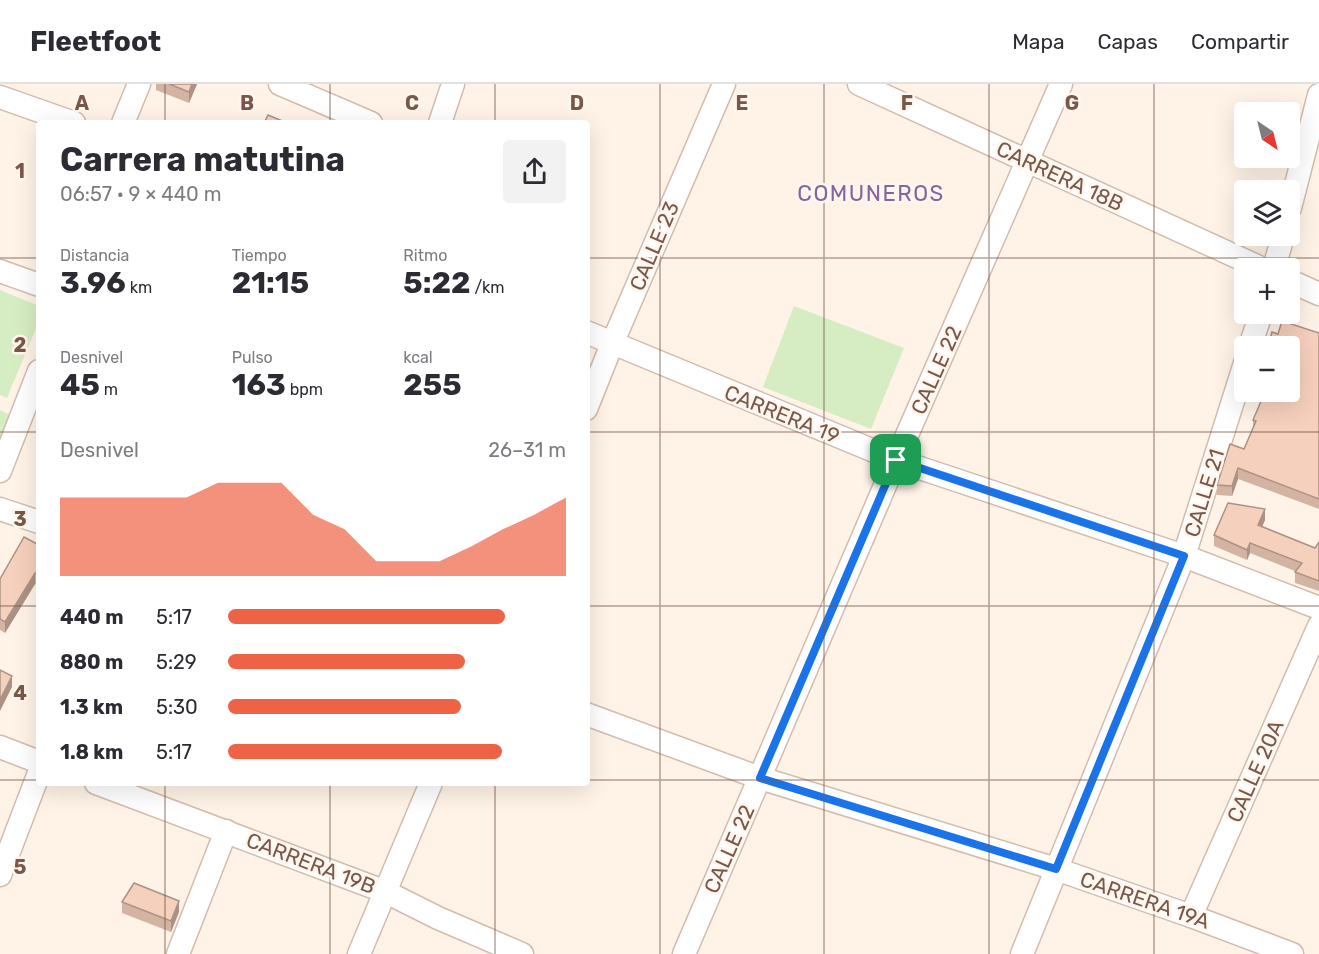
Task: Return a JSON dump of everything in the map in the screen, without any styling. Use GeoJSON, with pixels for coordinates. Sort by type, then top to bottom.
{"type":"FeatureCollection","features":[{"type":"Feature","properties":{"kind":"street"},"geometry":{"type":"LineString","coordinates":[[124,120],[139,84]]}},
{"type":"Feature","properties":{"kind":"street"},"geometry":{"type":"LineString","coordinates":[[280,84],[364,120]]}},
{"type":"Feature","properties":{"kind":"street"},"geometry":{"type":"LineString","coordinates":[[441,120],[453,84]]}},
{"type":"Feature","properties":{"kind":"street","name":"CALLE 23"},"geometry":{"type":"LineString","coordinates":[[590,399],[724,84]]}},
{"type":"Feature","properties":{"kind":"street","name":"CARRERA 18B"},"geometry":{"type":"LineString","coordinates":[[859,84],[1239,258]]}},
{"type":"Feature","properties":{"kind":"street","name":"CALLE 22"},"geometry":{"type":"LineString","coordinates":[[684,954],[896,460],[1061,84]]}},
{"type":"Feature","properties":{"kind":"street"},"geometry":{"type":"LineString","coordinates":[[1297,180],[1319,95]]}},
{"type":"Feature","properties":{"kind":"street"},"geometry":{"type":"LineString","coordinates":[[0,98],[65,120]]}},
{"type":"Feature","properties":{"kind":"street"},"geometry":{"type":"LineString","coordinates":[[0,271],[36,284]]}},
{"type":"Feature","properties":{"kind":"street"},"geometry":{"type":"LineString","coordinates":[[1300,285],[1319,294]]}},
{"type":"Feature","properties":{"kind":"street","name":"CARRERA 19"},"geometry":{"type":"LineString","coordinates":[[590,334],[896,460],[1184,556],[1319,608]]}},
{"type":"Feature","properties":{"kind":"street"},"geometry":{"type":"LineString","coordinates":[[0,471],[36,379]]}},
{"type":"Feature","properties":{"kind":"street","name":"CALLE 21"},"geometry":{"type":"LineString","coordinates":[[1022,954],[1184,556],[1234,398]]}},
{"type":"Feature","properties":{"kind":"street"},"geometry":{"type":"LineString","coordinates":[[0,509],[36,521]]}},
{"type":"Feature","properties":{"kind":"street","name":"CALLE 20A"},"geometry":{"type":"LineString","coordinates":[[1191,916],[1319,626]]}},
{"type":"Feature","properties":{"kind":"street","name":"CARRERA 19A"},"geometry":{"type":"LineString","coordinates":[[590,715],[760,778],[1056,869],[1292,954]]}},
{"type":"Feature","properties":{"kind":"street"},"geometry":{"type":"LineString","coordinates":[[0,747],[36,761]]}},
{"type":"Feature","properties":{"kind":"street"},"geometry":{"type":"LineString","coordinates":[[0,875],[36,781]]}},
{"type":"Feature","properties":{"kind":"street","name":"CARRERA 19B"},"geometry":{"type":"LineString","coordinates":[[104,786],[386,892],[438,918],[522,954]]}},
{"type":"Feature","properties":{"kind":"street"},"geometry":{"type":"LineString","coordinates":[[359,954],[430,786]]}},
{"type":"Feature","properties":{"kind":"street"},"geometry":{"type":"LineString","coordinates":[[178,954],[226,831]]}},
{"type":"Feature","properties":{"kind":"green space"},"geometry":{"type":"Polygon","coordinates":[[[0,290],[36,305],[36,328],[7,398],[0,395],[0,290]]]}},
{"type":"Feature","properties":{"kind":"green space"},"geometry":{"type":"Polygon","coordinates":[[[794,306],[904,348],[871,429],[763,387],[794,306]]]}},
{"type":"Feature","properties":{"kind":"green space"},"geometry":{"type":"Polygon","coordinates":[[[0,410],[10,415],[0,442],[0,410]]]}},
{"type":"Feature","properties":{"kind":"building"},"geometry":{"type":"Polygon","coordinates":[[[169,84],[192,84],[189,92],[169,84]]]}},
{"type":"Feature","properties":{"kind":"building"},"geometry":{"type":"Polygon","coordinates":[[[268,115],[280,120],[266,120],[268,115]]]}},
{"type":"Feature","properties":{"kind":"building"},"geometry":{"type":"Polygon","coordinates":[[[1281,324],[1291,324],[1319,333],[1319,499],[1238,468],[1232,486],[1217,485],[1230,444],[1244,449],[1256,421],[1253,420],[1261,402],[1300,402],[1300,336],[1271,336],[1272,332],[1278,334],[1281,324]]]}},
{"type":"Feature","properties":{"kind":"building"},"geometry":{"type":"Polygon","coordinates":[[[1228,503],[1265,509],[1258,525],[1315,548],[1319,542],[1319,581],[1295,572],[1302,563],[1250,543],[1247,550],[1214,535],[1228,503]]]}},
{"type":"Feature","properties":{"kind":"building"},"geometry":{"type":"Polygon","coordinates":[[[24,537],[36,543],[36,574],[5,622],[0,619],[0,579],[24,537]]]}},
{"type":"Feature","properties":{"kind":"building"},"geometry":{"type":"Polygon","coordinates":[[[0,670],[12,676],[0,700],[0,670]]]}},
{"type":"Feature","properties":{"kind":"building"},"geometry":{"type":"Polygon","coordinates":[[[134,883],[179,901],[171,921],[122,902],[134,883]]]}},
{"type":"Feature","properties":{"kind":"district","name":"COMUNEROS"},"geometry":{"type":"Point","coordinates":[871,193]}},
{"type":"Feature","properties":{"kind":"route"},"geometry":{"type":"LineString","coordinates":[[896,460],[1184,556],[1056,869],[760,778],[896,460]]}}]}
